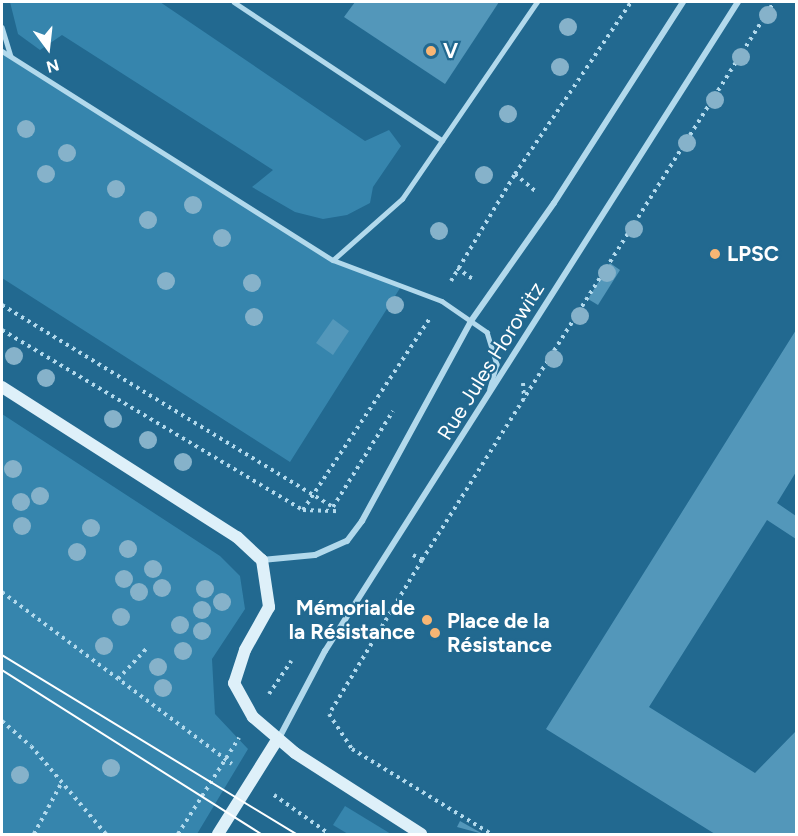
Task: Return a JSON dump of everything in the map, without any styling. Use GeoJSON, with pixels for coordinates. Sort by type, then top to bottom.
{"type":"FeatureCollection","features":[{"type":"Feature","properties":{"kind":"main road"},"geometry":{"type":"LineString","coordinates":[[2,387],[237,537],[262,560],[269,607],[245,650],[234,683],[253,717],[277,740],[421,834]]}},
{"type":"Feature","properties":{"kind":"main road"},"geometry":{"type":"LineString","coordinates":[[218,834],[277,740]]}},
{"type":"Feature","properties":{"kind":"street","name":"Rue Jules Horowitz"},"geometry":{"type":"LineString","coordinates":[[262,560],[315,555],[347,541],[362,521],[471,321],[554,203],[683,2]]}},
{"type":"Feature","properties":{"kind":"street","name":"Rue Jules Horowitz"},"geometry":{"type":"LineString","coordinates":[[277,740],[325,651],[488,397],[522,336],[738,2]]}},
{"type":"Feature","properties":{"kind":"lane"},"geometry":{"type":"LineString","coordinates":[[234,2],[442,140]]}},
{"type":"Feature","properties":{"kind":"lane"},"geometry":{"type":"LineString","coordinates":[[333,260],[402,200],[537,2]]}},
{"type":"Feature","properties":{"kind":"lane"},"geometry":{"type":"LineString","coordinates":[[2,27],[12,57]]}},
{"type":"Feature","properties":{"kind":"lane"},"geometry":{"type":"LineString","coordinates":[[2,51],[333,260],[442,301],[487,332],[497,364],[488,397]]}},
{"type":"Feature","properties":{"kind":"path"},"geometry":{"type":"LineString","coordinates":[[303,510],[442,301],[515,174],[631,2]]}},
{"type":"Feature","properties":{"kind":"path"},"geometry":{"type":"LineString","coordinates":[[491,834],[352,748],[329,714],[422,560],[774,2]]}},
{"type":"Feature","properties":{"kind":"path"},"geometry":{"type":"LineString","coordinates":[[531,201],[543,182]]}},
{"type":"Feature","properties":{"kind":"path"},"geometry":{"type":"LineString","coordinates":[[615,239],[622,243]]}},
{"type":"Feature","properties":{"kind":"path"},"geometry":{"type":"LineString","coordinates":[[456,310],[483,273]]}},
{"type":"Feature","properties":{"kind":"path"},"geometry":{"type":"LineString","coordinates":[[2,305],[313,496],[362,521]]}},
{"type":"Feature","properties":{"kind":"path"},"geometry":{"type":"LineString","coordinates":[[559,326],[567,331]]}},
{"type":"Feature","properties":{"kind":"path"},"geometry":{"type":"LineString","coordinates":[[2,330],[303,510],[333,507]]}},
{"type":"Feature","properties":{"kind":"path"},"geometry":{"type":"LineString","coordinates":[[333,507],[394,409]]}},
{"type":"Feature","properties":{"kind":"path"},"geometry":{"type":"LineString","coordinates":[[395,543],[422,560]]}},
{"type":"Feature","properties":{"kind":"path"},"geometry":{"type":"LineString","coordinates":[[2,592],[224,757],[250,780],[329,834]]}},
{"type":"Feature","properties":{"kind":"path"},"geometry":{"type":"LineString","coordinates":[[118,680],[146,649]]}},
{"type":"Feature","properties":{"kind":"path"},"geometry":{"type":"LineString","coordinates":[[178,834],[224,757],[298,651]]}},
{"type":"Feature","properties":{"kind":"path"},"geometry":{"type":"LineString","coordinates":[[2,721],[62,782],[106,834]]}},
{"type":"Feature","properties":{"kind":"path"},"geometry":{"type":"LineString","coordinates":[[34,834],[62,782]]}},
{"type":"Feature","properties":{"kind":"shaded area"},"geometry":{"type":"Polygon","coordinates":[[[10,2],[160,2],[365,141],[389,130],[401,146],[373,187],[370,203],[347,215],[323,219],[295,212],[252,187],[273,170],[62,35],[40,50],[18,34],[10,2]]]}},
{"type":"Feature","properties":{"kind":"shaded area"},"geometry":{"type":"Polygon","coordinates":[[[2,51],[333,260],[402,285],[290,462],[2,278],[2,51]]]}},
{"type":"Feature","properties":{"kind":"shaded area"},"geometry":{"type":"Polygon","coordinates":[[[2,414],[220,556],[240,576],[245,609],[212,659],[215,714],[248,749],[197,834],[2,834],[2,414]]]}},
{"type":"Feature","properties":{"kind":"shaded area"},"geometry":{"type":"Polygon","coordinates":[[[345,806],[391,834],[348,834],[333,825],[345,806]]]}},
{"type":"Feature","properties":{"kind":"building","name":"V"},"geometry":{"type":"Polygon","coordinates":[[[355,2],[499,2],[445,84],[344,17],[355,2]]]}},
{"type":"Feature","properties":{"kind":"building"},"geometry":{"type":"Polygon","coordinates":[[[610,263],[620,270],[598,305],[588,299],[610,263]]]}},
{"type":"Feature","properties":{"kind":"building"},"geometry":{"type":"Polygon","coordinates":[[[333,319],[349,331],[333,355],[316,343],[333,319]]]}},
{"type":"Feature","properties":{"kind":"building"},"geometry":{"type":"Polygon","coordinates":[[[796,330],[796,472],[777,503],[796,516],[796,539],[767,520],[649,707],[755,773],[796,731],[796,834],[715,834],[546,729],[796,330]]]}},
{"type":"Feature","properties":{"kind":"building"},"geometry":{"type":"Polygon","coordinates":[[[460,821],[483,834],[457,827],[460,821]]]}},
{"type":"Feature","properties":{"kind":"tram line"},"geometry":{"type":"LineString","coordinates":[[2,655],[296,834]]}},
{"type":"Feature","properties":{"kind":"tram line"},"geometry":{"type":"LineString","coordinates":[[2,670],[261,834]]}},
{"type":"Feature","properties":{"kind":"place","name":"V"},"geometry":{"type":"Point","coordinates":[431,51]}},
{"type":"Feature","properties":{"kind":"place","name":"LPSC"},"geometry":{"type":"Point","coordinates":[715,254]}},
{"type":"Feature","properties":{"kind":"place","name":"Mémorial de la Résistance"},"geometry":{"type":"Point","coordinates":[427,620]}},
{"type":"Feature","properties":{"kind":"place","name":"Place de la Résistance"},"geometry":{"type":"Point","coordinates":[435,633]}}]}
